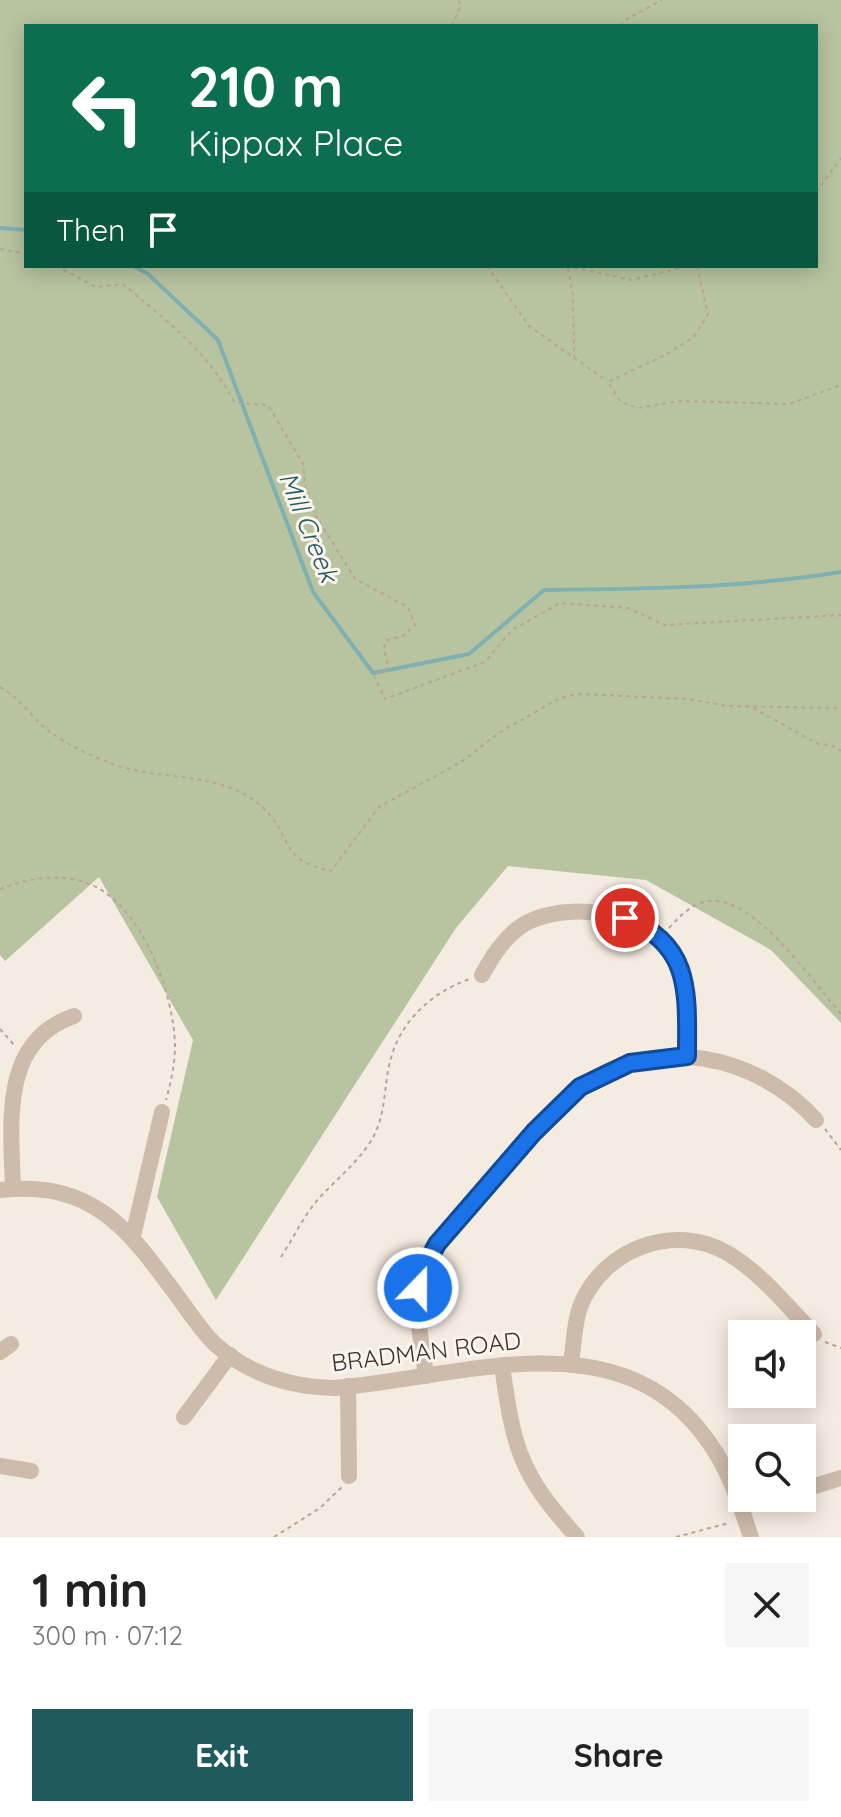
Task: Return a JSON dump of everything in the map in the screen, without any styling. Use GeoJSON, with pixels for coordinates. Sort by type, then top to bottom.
{"type":"FeatureCollection","features":[{"type":"Feature","properties":{"kind":"street"},"geometry":{"type":"LineString","coordinates":[[482,975],[503,943],[516,930],[535,919],[580,913],[605,915],[641,925],[660,938],[674,956],[687,990],[687,1056]]}},
{"type":"Feature","properties":{"kind":"street"},"geometry":{"type":"LineString","coordinates":[[6,1189],[16,1072],[23,1056],[50,1027],[74,1016]]}},
{"type":"Feature","properties":{"kind":"street"},"geometry":{"type":"LineString","coordinates":[[426,1376],[418,1288],[424,1268],[437,1244],[534,1132],[580,1087],[630,1063],[687,1056],[727,1063],[770,1079],[796,1097],[816,1120]]}},
{"type":"Feature","properties":{"kind":"street"},"geometry":{"type":"LineString","coordinates":[[133,1236],[162,1112]]}},
{"type":"Feature","properties":{"kind":"street","name":"BRADMAN ROAD"},"geometry":{"type":"LineString","coordinates":[[6,1189],[73,1197],[114,1218],[133,1236],[201,1328],[230,1355],[257,1372],[289,1383],[320,1387],[535,1362],[571,1362],[625,1376],[678,1408],[716,1453],[728,1479]]}},
{"type":"Feature","properties":{"kind":"street"},"geometry":{"type":"LineString","coordinates":[[571,1362],[580,1308],[594,1282],[620,1258],[650,1243],[664,1240],[696,1242],[727,1253],[758,1278],[800,1320]]}},
{"type":"Feature","properties":{"kind":"street"},"geometry":{"type":"LineString","coordinates":[[184,1417],[230,1355]]}},
{"type":"Feature","properties":{"kind":"street"},"geometry":{"type":"LineString","coordinates":[[502,1366],[514,1440],[523,1466],[539,1494],[577,1537]]}},
{"type":"Feature","properties":{"kind":"street"},"geometry":{"type":"LineString","coordinates":[[348,1386],[349,1476]]}},
{"type":"Feature","properties":{"kind":"street"},"geometry":{"type":"LineString","coordinates":[[0,1466],[31,1471]]}},
{"type":"Feature","properties":{"kind":"street"},"geometry":{"type":"LineString","coordinates":[[816,1486],[841,1478]]}},
{"type":"Feature","properties":{"kind":"street","name":"BRADMAN ROAD"},"geometry":{"type":"LineString","coordinates":[[743,1512],[751,1537]]}},
{"type":"Feature","properties":{"kind":"path"},"geometry":{"type":"LineString","coordinates":[[453,24],[461,5],[458,0]]}},
{"type":"Feature","properties":{"kind":"path"},"geometry":{"type":"LineString","coordinates":[[622,24],[662,0]]}},
{"type":"Feature","properties":{"kind":"path"},"geometry":{"type":"LineString","coordinates":[[818,189],[841,158]]}},
{"type":"Feature","properties":{"kind":"path"},"geometry":{"type":"LineString","coordinates":[[0,249],[24,254]]}},
{"type":"Feature","properties":{"kind":"path"},"geometry":{"type":"LineString","coordinates":[[60,268],[96,287],[123,284],[194,345],[221,377],[235,403],[268,405],[303,464],[307,501],[355,579],[408,607],[415,625],[403,636],[387,640],[384,648],[388,668],[374,676],[385,699],[485,662],[512,630],[560,603],[628,608],[665,625],[841,615]]}},
{"type":"Feature","properties":{"kind":"path"},"geometry":{"type":"LineString","coordinates":[[488,268],[529,326],[608,382],[621,402],[638,408],[680,401],[789,404],[841,385]]}},
{"type":"Feature","properties":{"kind":"path"},"geometry":{"type":"LineString","coordinates":[[567,268],[575,321],[574,359]]}},
{"type":"Feature","properties":{"kind":"path"},"geometry":{"type":"LineString","coordinates":[[576,268],[632,280],[680,268]]}},
{"type":"Feature","properties":{"kind":"path"},"geometry":{"type":"LineString","coordinates":[[608,382],[667,354],[694,337],[708,314],[697,268]]}},
{"type":"Feature","properties":{"kind":"path"},"geometry":{"type":"LineString","coordinates":[[0,687],[12,694],[50,732],[118,766],[201,778],[245,796],[263,807],[294,855],[306,865],[331,871],[379,807],[461,762],[500,732],[560,698],[579,694],[673,698],[749,706],[841,708]]}},
{"type":"Feature","properties":{"kind":"path"},"geometry":{"type":"LineString","coordinates":[[749,706],[818,744],[831,745],[841,751]]}},
{"type":"Feature","properties":{"kind":"path"},"geometry":{"type":"LineString","coordinates":[[0,889],[24,880],[58,877],[86,882],[117,900],[140,932],[161,973],[170,1009],[175,1045],[172,1079],[162,1112]]}},
{"type":"Feature","properties":{"kind":"path"},"geometry":{"type":"LineString","coordinates":[[660,938],[685,911],[707,901],[724,901],[747,911],[763,925],[841,1014]]}},
{"type":"Feature","properties":{"kind":"path"},"geometry":{"type":"LineString","coordinates":[[281,1257],[311,1208],[355,1165],[373,1137],[384,1108],[391,1058],[405,1028],[423,1006],[449,986],[482,975]]}},
{"type":"Feature","properties":{"kind":"path"},"geometry":{"type":"LineString","coordinates":[[0,1029],[23,1056]]}},
{"type":"Feature","properties":{"kind":"path"},"geometry":{"type":"LineString","coordinates":[[816,1120],[841,1150]]}},
{"type":"Feature","properties":{"kind":"path"},"geometry":{"type":"LineString","coordinates":[[816,1336],[841,1348]]}},
{"type":"Feature","properties":{"kind":"path"},"geometry":{"type":"LineString","coordinates":[[274,1537],[320,1508],[349,1476]]}},
{"type":"Feature","properties":{"kind":"path"},"geometry":{"type":"LineString","coordinates":[[676,1537],[743,1512]]}},
{"type":"Feature","properties":{"kind":"green space"},"geometry":{"type":"Polygon","coordinates":[[[0,0],[841,0],[841,1023],[771,950],[646,880],[508,866],[456,928],[216,1300],[157,1197],[193,1040],[99,877],[5,961],[0,955],[0,0]]]}},
{"type":"Feature","properties":{"kind":"waterway","name":"Mill Creek"},"geometry":{"type":"LineString","coordinates":[[0,228],[24,230]]}},
{"type":"Feature","properties":{"kind":"waterway","name":"Mill Creek"},"geometry":{"type":"LineString","coordinates":[[137,268],[148,274],[218,340],[313,592],[373,673],[469,654],[544,590],[730,584],[841,572]]}},
{"type":"Feature","properties":{"kind":"route"},"geometry":{"type":"LineString","coordinates":[[418,1288],[424,1268],[437,1244],[534,1132],[580,1087],[630,1063],[687,1056],[687,990],[682,972],[660,938],[625,918]]}}]}
